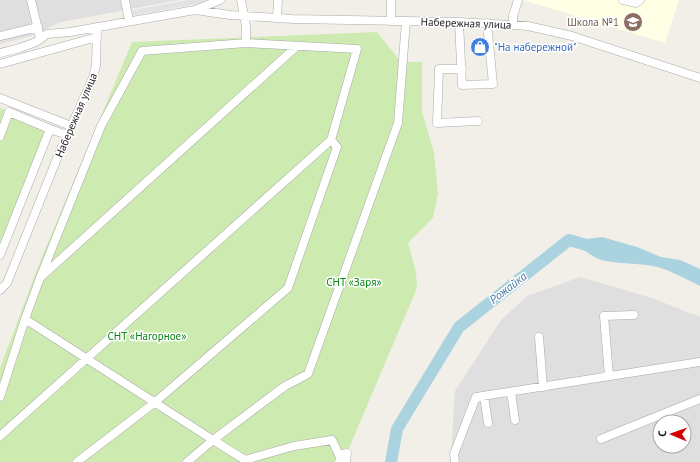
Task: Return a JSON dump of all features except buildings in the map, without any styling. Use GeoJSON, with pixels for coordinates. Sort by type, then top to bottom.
{"type":"FeatureCollection","features":[{"type":"Feature","properties":{"kind":"street"},"geometry":{"type":"LineString","coordinates":[[31,0],[40,38]]}},
{"type":"Feature","properties":{"kind":"street"},"geometry":{"type":"LineString","coordinates":[[125,0],[129,21]]}},
{"type":"Feature","properties":{"kind":"street","name":"Набережная улица"},"geometry":{"type":"LineString","coordinates":[[0,290],[7,283],[67,135],[95,71],[97,27],[195,10],[221,0]]}},
{"type":"Feature","properties":{"kind":"street","name":"Набережная улица"},"geometry":{"type":"LineString","coordinates":[[221,0],[220,10],[223,14]]}},
{"type":"Feature","properties":{"kind":"street"},"geometry":{"type":"LineString","coordinates":[[241,0],[246,26],[246,43]]}},
{"type":"Feature","properties":{"kind":"street"},"geometry":{"type":"LineString","coordinates":[[277,18],[278,0]]}},
{"type":"Feature","properties":{"kind":"street"},"geometry":{"type":"LineString","coordinates":[[391,0],[391,21]]}},
{"type":"Feature","properties":{"kind":"street"},"geometry":{"type":"LineString","coordinates":[[513,24],[513,16],[518,0]]}},
{"type":"Feature","properties":{"kind":"street"},"geometry":{"type":"LineString","coordinates":[[623,0],[636,3],[640,0]]}},
{"type":"Feature","properties":{"kind":"street","name":"Набережная улица"},"geometry":{"type":"LineString","coordinates":[[195,10],[223,14],[277,18],[459,22],[513,24],[536,27],[565,34],[700,78]]}},
{"type":"Feature","properties":{"kind":"street"},"geometry":{"type":"LineString","coordinates":[[187,462],[213,440],[285,386],[308,374],[398,123],[406,21]]}},
{"type":"Feature","properties":{"kind":"street"},"geometry":{"type":"LineString","coordinates":[[459,22],[462,85],[493,84],[487,23]]}},
{"type":"Feature","properties":{"kind":"street"},"geometry":{"type":"LineString","coordinates":[[0,36],[38,27]]}},
{"type":"Feature","properties":{"kind":"street"},"geometry":{"type":"LineString","coordinates":[[0,53],[36,42],[47,34],[70,32],[97,27]]}},
{"type":"Feature","properties":{"kind":"street"},"geometry":{"type":"LineString","coordinates":[[0,64],[97,37]]}},
{"type":"Feature","properties":{"kind":"street"},"geometry":{"type":"LineString","coordinates":[[0,397],[40,278],[101,126],[142,51],[246,43],[357,49],[331,140],[0,436]]}},
{"type":"Feature","properties":{"kind":"street"},"geometry":{"type":"LineString","coordinates":[[40,278],[297,46]]}},
{"type":"Feature","properties":{"kind":"street"},"geometry":{"type":"LineString","coordinates":[[462,69],[439,69],[437,123],[478,122]]}},
{"type":"Feature","properties":{"kind":"street"},"geometry":{"type":"LineString","coordinates":[[0,98],[71,126]]}},
{"type":"Feature","properties":{"kind":"street"},"geometry":{"type":"LineString","coordinates":[[0,136],[9,112],[67,135]]}},
{"type":"Feature","properties":{"kind":"street"},"geometry":{"type":"LineString","coordinates":[[0,255],[50,128]]}},
{"type":"Feature","properties":{"kind":"street"},"geometry":{"type":"LineString","coordinates":[[77,462],[154,403],[288,288],[337,147],[331,140]]}},
{"type":"Feature","properties":{"kind":"street"},"geometry":{"type":"LineString","coordinates":[[609,376],[604,316],[634,314]]}},
{"type":"Feature","properties":{"kind":"street"},"geometry":{"type":"LineString","coordinates":[[25,319],[245,460],[294,446],[332,440],[339,458],[347,453],[346,462]]}},
{"type":"Feature","properties":{"kind":"street"},"geometry":{"type":"LineString","coordinates":[[538,337],[543,387]]}},
{"type":"Feature","properties":{"kind":"street"},"geometry":{"type":"LineString","coordinates":[[455,462],[454,454],[476,397],[700,362]]}},
{"type":"Feature","properties":{"kind":"street"},"geometry":{"type":"LineString","coordinates":[[511,392],[515,420]]}},
{"type":"Feature","properties":{"kind":"street"},"geometry":{"type":"LineString","coordinates":[[484,396],[488,423]]}},
{"type":"Feature","properties":{"kind":"street"},"geometry":{"type":"LineString","coordinates":[[601,439],[700,399]]}},
{"type":"Feature","properties":{"kind":"shaded area"},"geometry":{"type":"Polygon","coordinates":[[[0,0],[179,0],[61,22],[31,36],[0,44],[0,0]]]}},
{"type":"Feature","properties":{"kind":"shaded area"},"geometry":{"type":"Polygon","coordinates":[[[188,0],[207,0],[207,2],[130,16],[129,11],[188,0]]]}},
{"type":"Feature","properties":{"kind":"shaded area","name":"Школа №1"},"geometry":{"type":"Polygon","coordinates":[[[523,0],[679,0],[665,43],[523,0]]]}},
{"type":"Feature","properties":{"kind":"shaded area"},"geometry":{"type":"Polygon","coordinates":[[[580,277],[652,298],[700,317],[700,462],[453,462],[451,455],[455,391],[501,320],[527,296],[580,277]]]}},
{"type":"Feature","properties":{"kind":"green space","name":"СНТ «Нагорное»"},"geometry":{"type":"Polygon","coordinates":[[[377,32],[401,62],[422,62],[422,112],[434,153],[438,194],[433,218],[408,243],[416,272],[417,288],[347,453],[346,462],[0,462],[0,368],[41,259],[132,42],[377,32]]]}},
{"type":"Feature","properties":{"kind":"green space"},"geometry":{"type":"Polygon","coordinates":[[[0,108],[53,130],[0,257],[0,108]]]}},
{"type":"Feature","properties":{"kind":"water"},"geometry":{"type":"Polygon","coordinates":[[[602,237],[637,247],[661,257],[680,260],[700,269],[700,286],[658,267],[612,262],[599,259],[582,248],[583,242],[587,239],[602,237]]]}},
{"type":"Feature","properties":{"kind":"waterway","name":"Рожайка"},"geometry":{"type":"LineString","coordinates":[[391,462],[397,429],[459,327],[569,240],[597,248]]}},
{"type":"Feature","properties":{"kind":"place","name":"Школа №1"},"geometry":{"type":"Point","coordinates":[633,22]}},
{"type":"Feature","properties":{"kind":"place","name":"\"На набережной\""},"geometry":{"type":"Point","coordinates":[480,47]}},
{"type":"Feature","properties":{"kind":"park label","name":"СНТ «Заря»"},"geometry":{"type":"Point","coordinates":[354,282]}}]}
